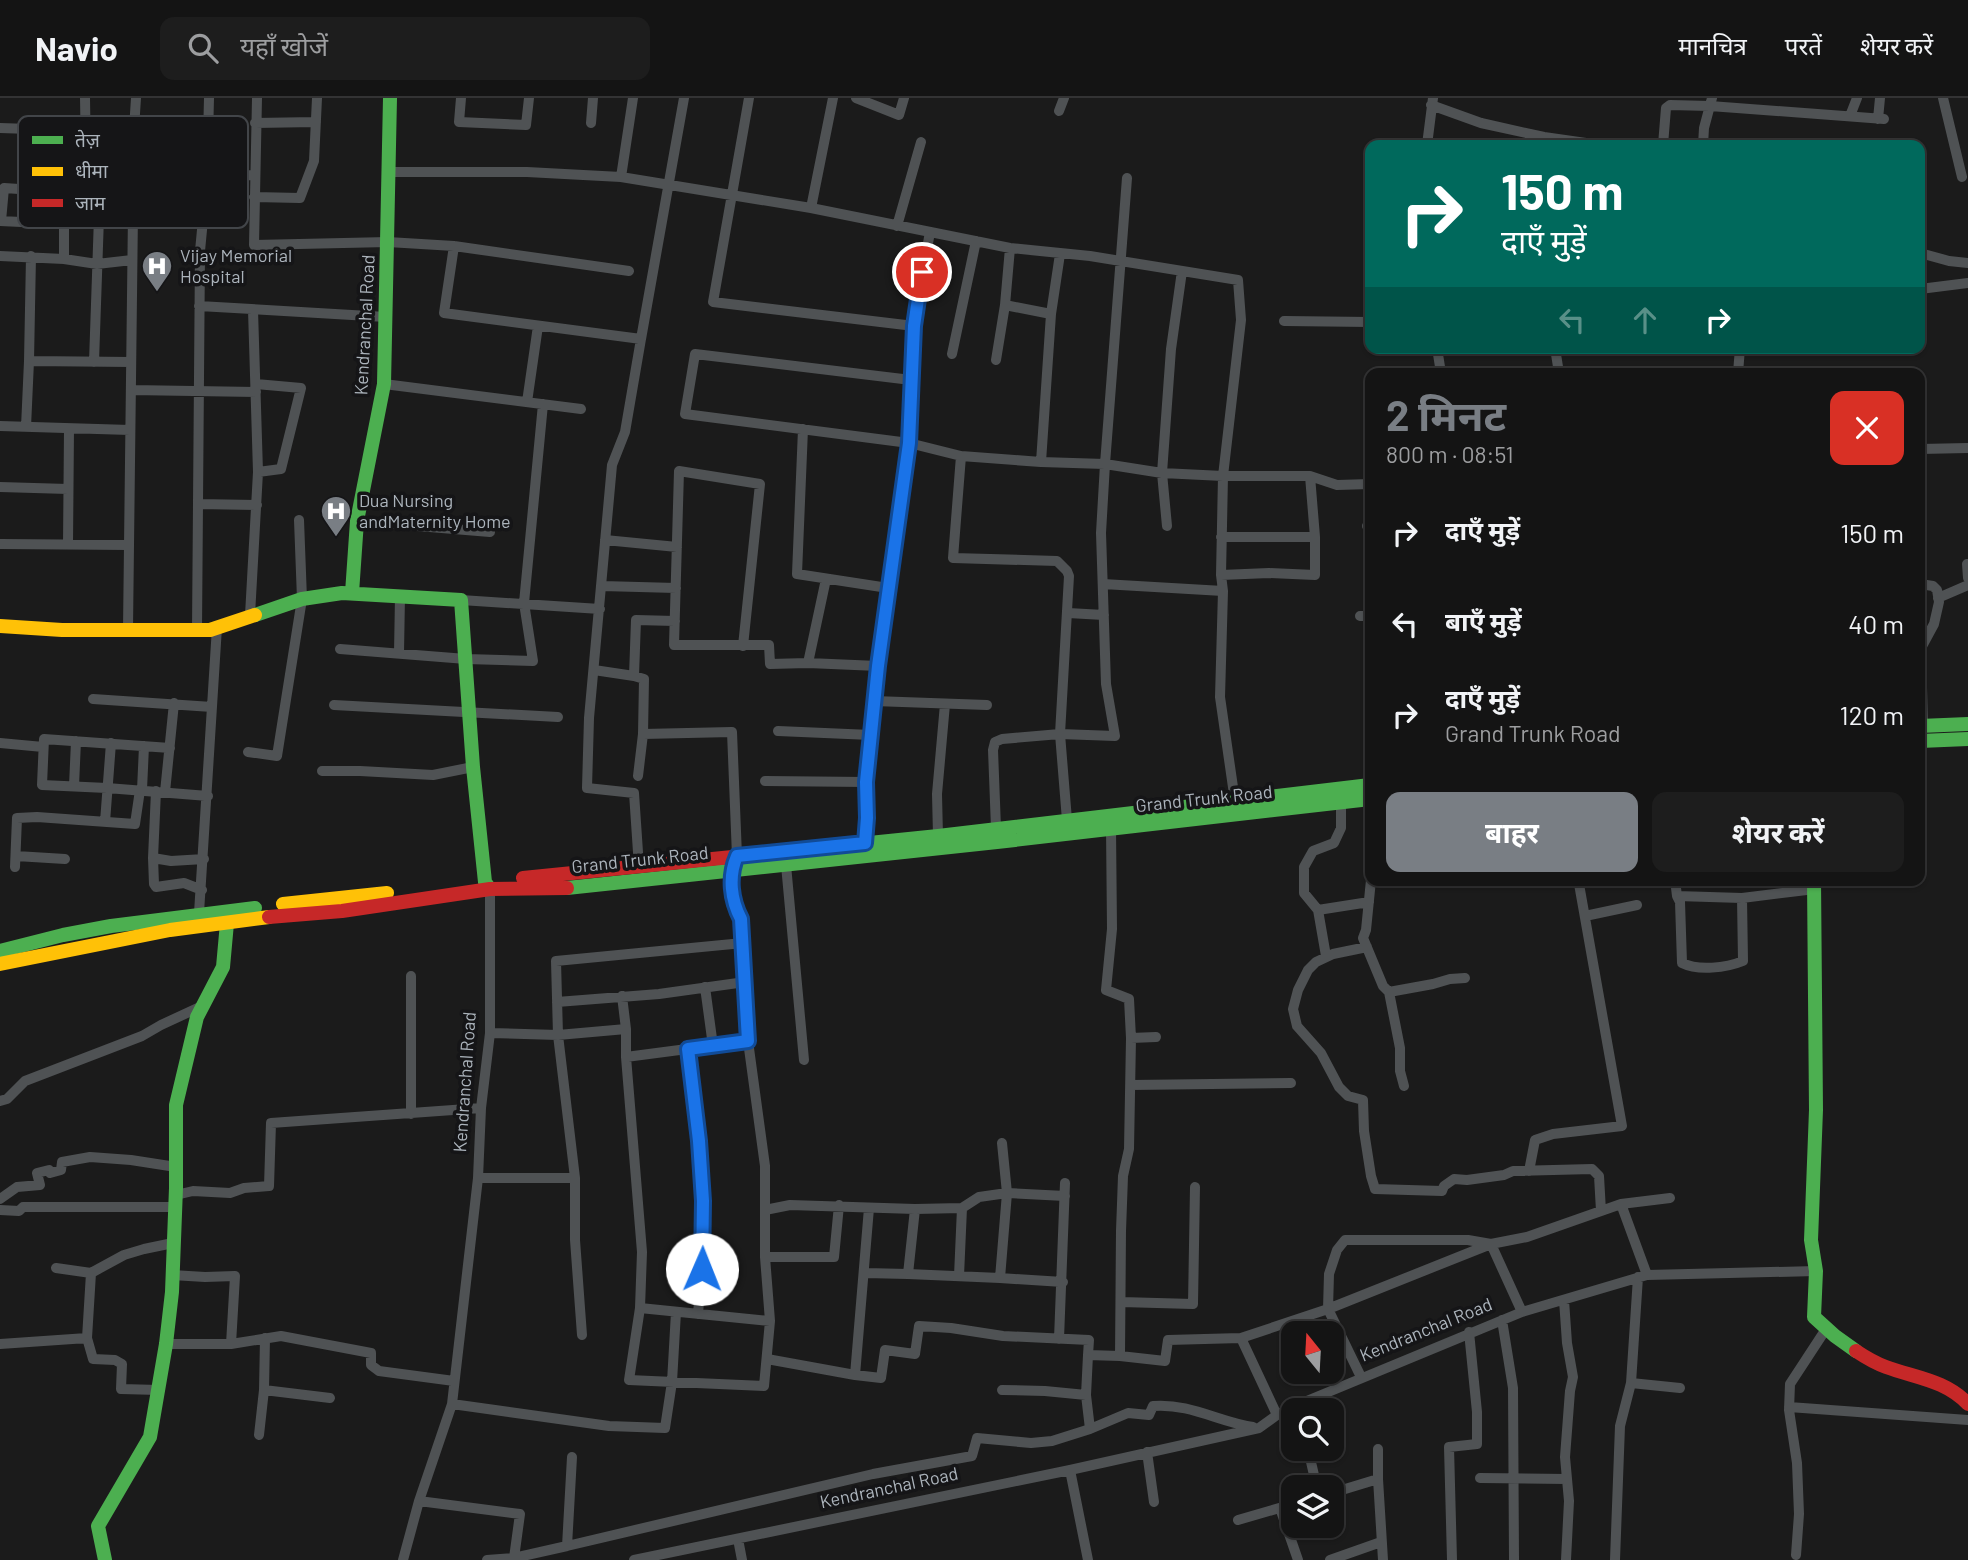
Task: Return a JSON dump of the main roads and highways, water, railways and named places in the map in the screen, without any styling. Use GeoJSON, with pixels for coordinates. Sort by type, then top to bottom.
{"type":"FeatureCollection","features":[{"type":"Feature","properties":{"kind":"main road","name":"Kendranchal Road"},"geometry":{"type":"LineString","coordinates":[[390,98],[384,384],[356,521],[352,593],[461,600],[473,767],[487,886]]}},
{"type":"Feature","properties":{"kind":"main road"},"geometry":{"type":"LineString","coordinates":[[0,626],[209,630],[302,599],[352,593]]}},
{"type":"Feature","properties":{"kind":"main road"},"geometry":{"type":"LineString","coordinates":[[1925,726],[1968,724]]}},
{"type":"Feature","properties":{"kind":"main road"},"geometry":{"type":"LineString","coordinates":[[1925,741],[1968,738]]}},
{"type":"Feature","properties":{"kind":"main road","name":"Grand Trunk Road"},"geometry":{"type":"LineString","coordinates":[[0,951],[63,935],[199,913],[487,886],[639,867],[734,863],[786,865],[1111,828],[1341,796],[1365,787]]}},
{"type":"Feature","properties":{"kind":"main road","name":"Grand Trunk Road"},"geometry":{"type":"LineString","coordinates":[[0,964],[143,934],[342,911],[487,886],[565,888],[865,843],[1235,801],[1341,796],[1365,798]]}},
{"type":"Feature","properties":{"kind":"main road"},"geometry":{"type":"LineString","coordinates":[[1814,886],[1816,1110],[1811,1240],[1816,1271],[1814,1317],[1837,1339],[1876,1363],[1950,1388],[1968,1404]]}},
{"type":"Feature","properties":{"kind":"main road"},"geometry":{"type":"LineString","coordinates":[[105,1560],[98,1525],[150,1437],[166,1345],[172,1275],[176,1105],[197,1017],[223,967],[227,923]]}},
{"type":"Feature","properties":{"kind":"place","name":"Vijay Memorial Hospital"},"geometry":{"type":"Point","coordinates":[157,293]}},
{"type":"Feature","properties":{"kind":"place","name":"Dua Nursing andMaternity Home"},"geometry":{"type":"Point","coordinates":[336,538]}}]}
